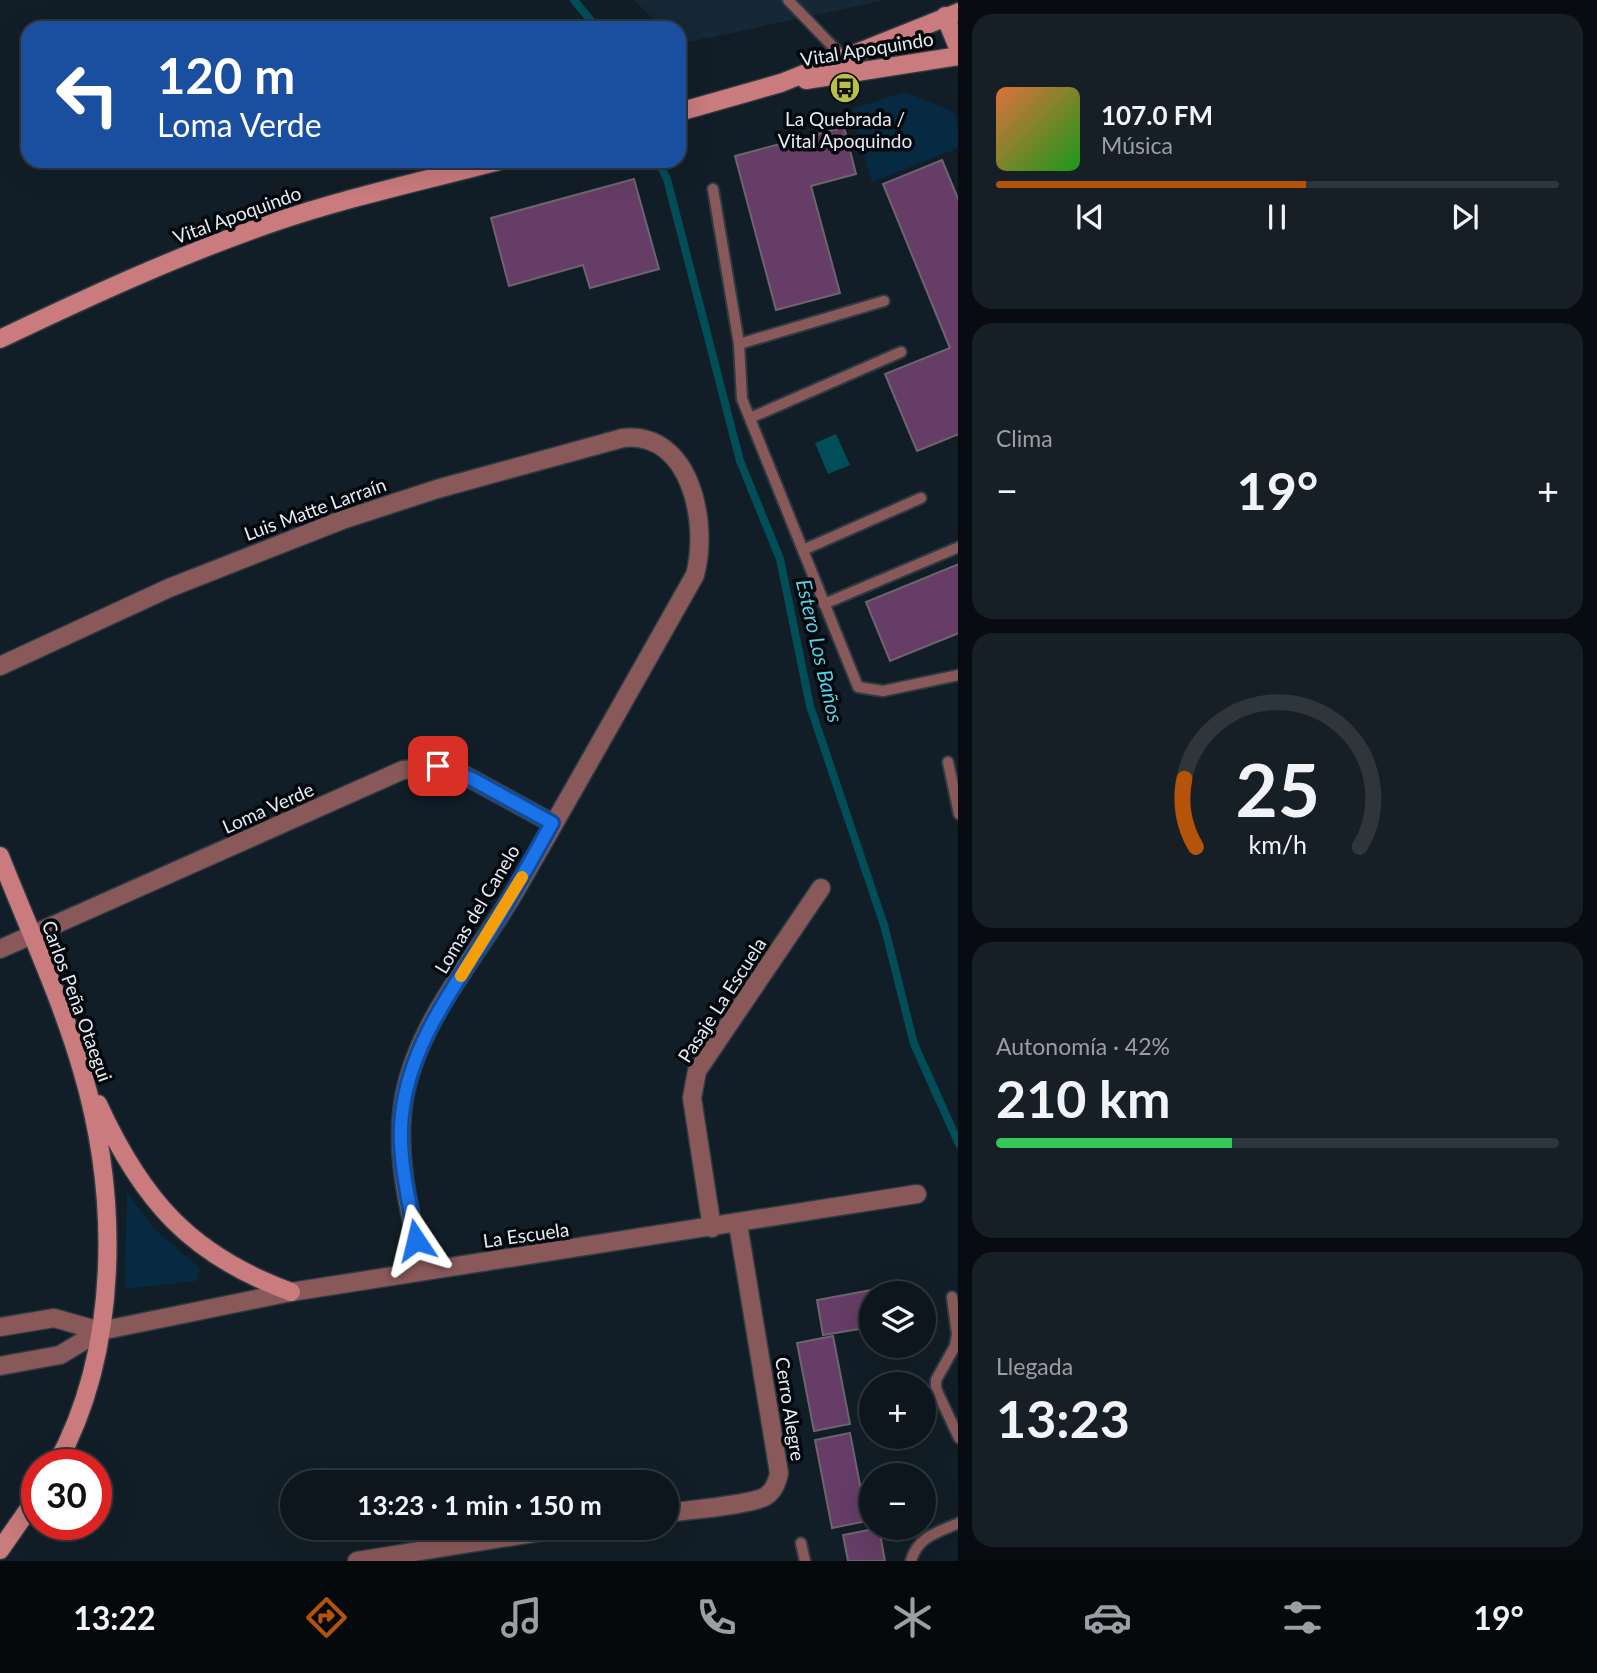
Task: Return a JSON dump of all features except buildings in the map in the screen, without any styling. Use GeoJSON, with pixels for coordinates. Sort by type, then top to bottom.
{"type":"FeatureCollection","features":[{"type":"Feature","properties":{"kind":"street","name":"Vital Apoquindo"},"geometry":{"type":"LineString","coordinates":[[686,110],[781,83],[952,14]]}},
{"type":"Feature","properties":{"kind":"street"},"geometry":{"type":"LineString","coordinates":[[952,14],[958,50]]}},
{"type":"Feature","properties":{"kind":"street","name":"Vital Apoquindo"},"geometry":{"type":"LineString","coordinates":[[781,83],[958,57]]}},
{"type":"Feature","properties":{"kind":"street","name":"Vital Apoquindo"},"geometry":{"type":"LineString","coordinates":[[0,339],[151,270],[249,232],[318,209],[473,168]]}},
{"type":"Feature","properties":{"kind":"street","name":"Luis Matte Larraín"},"geometry":{"type":"LineString","coordinates":[[0,666],[169,588],[342,520],[437,489],[623,438],[640,436],[657,443]]}},
{"type":"Feature","properties":{"kind":"street","name":"Lomas del Canelo"},"geometry":{"type":"LineString","coordinates":[[422,1271],[401,1141],[403,1105],[411,1069],[432,1023],[514,893],[695,575],[701,554],[698,520],[688,480],[678,460],[657,443]]}},
{"type":"Feature","properties":{"kind":"street","name":"Loma Verde"},"geometry":{"type":"LineString","coordinates":[[0,949],[412,768],[438,766],[455,770],[552,823]]}},
{"type":"Feature","properties":{"kind":"street","name":"Carlos Peña Otaegui"},"geometry":{"type":"LineString","coordinates":[[0,856],[82,1068],[99,1146],[106,1229],[100,1331],[80,1413],[63,1449]]}},
{"type":"Feature","properties":{"kind":"street","name":"Pasaje La Escuela"},"geometry":{"type":"LineString","coordinates":[[712,1228],[692,1098],[697,1071],[821,888]]}},
{"type":"Feature","properties":{"kind":"street"},"geometry":{"type":"LineString","coordinates":[[82,1068],[130,1167],[160,1209],[188,1237],[220,1260],[254,1279],[291,1292]]}},
{"type":"Feature","properties":{"kind":"street","name":"La Escuela"},"geometry":{"type":"LineString","coordinates":[[0,1366],[60,1355],[100,1331],[291,1292],[918,1194]]}},
{"type":"Feature","properties":{"kind":"street","name":"Cerro Alegre"},"geometry":{"type":"LineString","coordinates":[[679,1511],[761,1499],[774,1489],[778,1481],[779,1473],[738,1224]]}},
{"type":"Feature","properties":{"kind":"street","name":"La Escuela"},"geometry":{"type":"LineString","coordinates":[[0,1327],[54,1318],[100,1331]]}},
{"type":"Feature","properties":{"kind":"street"},"geometry":{"type":"LineString","coordinates":[[0,1550],[21,1520]]}},
{"type":"Feature","properties":{"kind":"street"},"geometry":{"type":"LineString","coordinates":[[357,1561],[489,1540]]}},
{"type":"Feature","properties":{"kind":"lane"},"geometry":{"type":"LineString","coordinates":[[788,0],[843,58]]}},
{"type":"Feature","properties":{"kind":"lane"},"geometry":{"type":"LineString","coordinates":[[713,189],[732,319],[739,344],[739,380],[750,418],[858,687],[883,691],[958,675]]}},
{"type":"Feature","properties":{"kind":"lane"},"geometry":{"type":"LineString","coordinates":[[739,344],[884,301]]}},
{"type":"Feature","properties":{"kind":"lane"},"geometry":{"type":"LineString","coordinates":[[750,418],[901,352]]}},
{"type":"Feature","properties":{"kind":"lane"},"geometry":{"type":"LineString","coordinates":[[803,550],[921,498]]}},
{"type":"Feature","properties":{"kind":"lane"},"geometry":{"type":"LineString","coordinates":[[824,604],[958,547]]}},
{"type":"Feature","properties":{"kind":"lane"},"geometry":{"type":"LineString","coordinates":[[948,762],[958,814]]}},
{"type":"Feature","properties":{"kind":"lane"},"geometry":{"type":"LineString","coordinates":[[952,1297],[957,1334],[955,1346],[936,1380],[936,1389],[958,1438]]}},
{"type":"Feature","properties":{"kind":"lane"},"geometry":{"type":"LineString","coordinates":[[911,1561],[919,1543],[926,1537],[958,1523]]}},
{"type":"Feature","properties":{"kind":"lane"},"geometry":{"type":"LineString","coordinates":[[801,1543],[805,1561]]}},
{"type":"Feature","properties":{"kind":"shaded area"},"geometry":{"type":"Polygon","coordinates":[[[634,0],[886,0],[686,43],[686,21],[655,21],[634,0]]]}},
{"type":"Feature","properties":{"kind":"shaded area"},"geometry":{"type":"Polygon","coordinates":[[[905,92],[954,112],[958,124],[958,148],[872,182],[851,109],[905,92]]]}},
{"type":"Feature","properties":{"kind":"shaded area"},"geometry":{"type":"Polygon","coordinates":[[[836,434],[850,465],[828,474],[815,443],[836,434]]]}},
{"type":"Feature","properties":{"kind":"shaded area"},"geometry":{"type":"Polygon","coordinates":[[[127,1192],[154,1229],[200,1268],[196,1281],[125,1289],[127,1192]]]}},
{"type":"Feature","properties":{"kind":"waterway","name":"Estero Los Baños"},"geometry":{"type":"LineString","coordinates":[[574,0],[591,21]]}},
{"type":"Feature","properties":{"kind":"waterway","name":"Estero Los Baños"},"geometry":{"type":"LineString","coordinates":[[662,168],[667,179],[740,461],[780,559],[810,706],[884,925],[914,1044],[958,1142]]}},
{"type":"Feature","properties":{"kind":"slow traffic"},"geometry":{"type":"LineString","coordinates":[[461,976],[522,877]]}},
{"type":"Feature","properties":{"kind":"place","name":"La Quebrada / Vital Apoquindo"},"geometry":{"type":"Point","coordinates":[845,88]}},
{"type":"Feature","properties":{"kind":"route"},"geometry":{"type":"LineString","coordinates":[[416,1240],[401,1141],[405,1093],[411,1069],[432,1023],[514,893],[552,823],[455,770],[438,766]]}}]}
